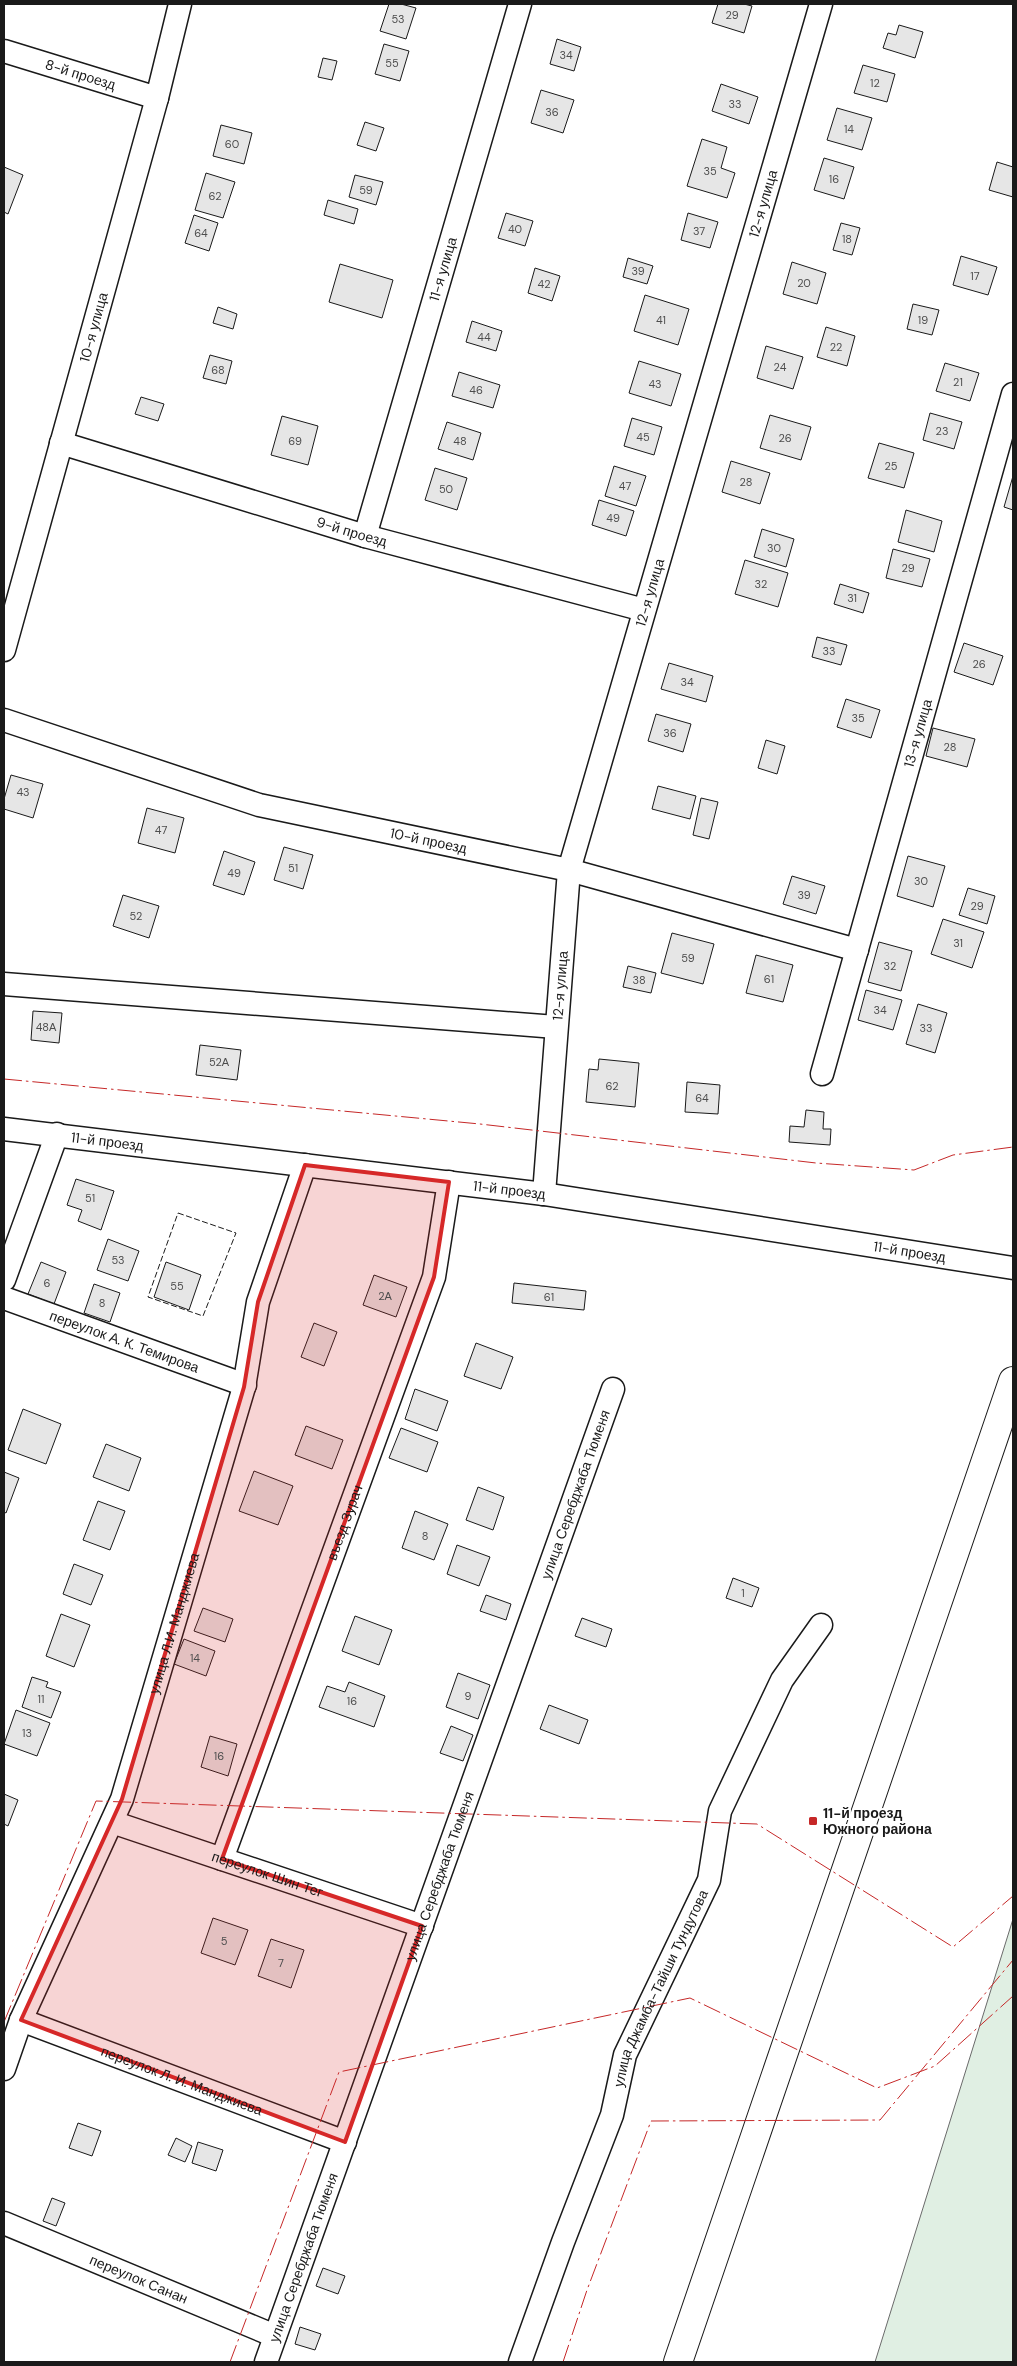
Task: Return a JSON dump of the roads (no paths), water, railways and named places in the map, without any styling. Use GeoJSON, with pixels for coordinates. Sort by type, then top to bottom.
{"type":"FeatureCollection","features":[{"type":"Feature","properties":{"kind":"highway"},"geometry":{"type":"LineString","coordinates":[[678,2362],[1013,1380]]}},
{"type":"Feature","properties":{"kind":"street","name":"10-я улица"},"geometry":{"type":"LineString","coordinates":[[4,650],[157,98],[180,4]]}},
{"type":"Feature","properties":{"kind":"street","name":"11-я улица"},"geometry":{"type":"LineString","coordinates":[[365,536],[520,4]]}},
{"type":"Feature","properties":{"kind":"street","name":"12-я улица"},"geometry":{"type":"LineString","coordinates":[[544,1194],[569,870],[821,4]]}},
{"type":"Feature","properties":{"kind":"street","name":"8-й проезд"},"geometry":{"type":"LineString","coordinates":[[4,51],[157,98]]}},
{"type":"Feature","properties":{"kind":"street","name":"13-я улица"},"geometry":{"type":"LineString","coordinates":[[822,1074],[1013,394]]}},
{"type":"Feature","properties":{"kind":"street","name":"9-й проезд"},"geometry":{"type":"LineString","coordinates":[[61,443],[365,536],[644,610]]}},
{"type":"Feature","properties":{"kind":"street","name":"10-й проезд"},"geometry":{"type":"LineString","coordinates":[[4,720],[259,805],[569,870],[857,950]]}},
{"type":"Feature","properties":{"kind":"street"},"geometry":{"type":"LineString","coordinates":[[4,984],[556,1028]]}},
{"type":"Feature","properties":{"kind":"street","name":"11-й проезд"},"geometry":{"type":"LineString","coordinates":[[4,1129],[544,1194],[1013,1268]]}},
{"type":"Feature","properties":{"kind":"street"},"geometry":{"type":"LineString","coordinates":[[4,1280],[57,1134]]}},
{"type":"Feature","properties":{"kind":"street","name":"улица Л.И. Манджиева"},"geometry":{"type":"LineString","coordinates":[[4,2069],[21,2020],[122,1800],[245,1385],[258,1302],[305,1165]]}},
{"type":"Feature","properties":{"kind":"street","name":"въезд Зурач"},"geometry":{"type":"LineString","coordinates":[[222,1859],[434,1277],[449,1182]]}},
{"type":"Feature","properties":{"kind":"street","name":"переулок А. К. Темирова"},"geometry":{"type":"LineString","coordinates":[[4,1298],[245,1385]]}},
{"type":"Feature","properties":{"kind":"street","name":"улица Серебджаба Тюменя"},"geometry":{"type":"LineString","coordinates":[[266,2362],[613,1389]]}},
{"type":"Feature","properties":{"kind":"street","name":"улица Джамба-Тайши Тундутова"},"geometry":{"type":"LineString","coordinates":[[520,2362],[562,2242],[612,2115],[625,2055],[710,1880],[720,1811],[782,1680],[821,1625]]}},
{"type":"Feature","properties":{"kind":"street","name":"переулок Шин Тег"},"geometry":{"type":"LineString","coordinates":[[112,1822],[422,1926]]}},
{"type":"Feature","properties":{"kind":"street","name":"переулок Л. И. Манджиева"},"geometry":{"type":"LineString","coordinates":[[21,2020],[345,2142]]}},
{"type":"Feature","properties":{"kind":"street","name":"переулок Санан"},"geometry":{"type":"LineString","coordinates":[[4,2223],[275,2336]]}},
{"type":"Feature","properties":{"kind":"place","name":"11-й проезд Южного района"},"geometry":{"type":"Point","coordinates":[813,1821]}}]}
